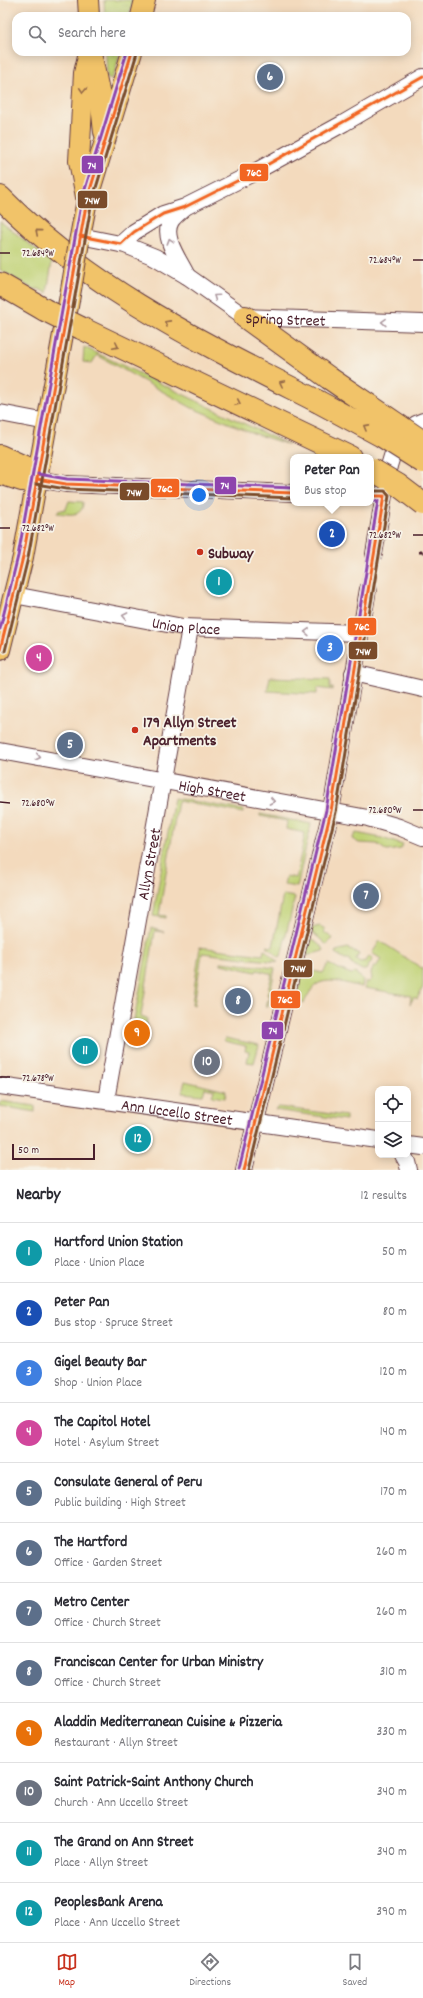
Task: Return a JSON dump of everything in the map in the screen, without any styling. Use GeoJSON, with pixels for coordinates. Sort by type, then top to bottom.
{"type":"FeatureCollection","features":[{"type":"Feature","properties":{"kind":"highway"},"geometry":{"type":"LineString","coordinates":[[0,197],[55,246],[120,295],[191,336],[382,436],[423,462]]}},
{"type":"Feature","properties":{"kind":"highway"},"geometry":{"type":"LineString","coordinates":[[0,284],[44,315]]}},
{"type":"Feature","properties":{"kind":"highway"},"geometry":{"type":"LineString","coordinates":[[0,301],[81,328],[344,454]]}},
{"type":"Feature","properties":{"kind":"highway"},"geometry":{"type":"LineString","coordinates":[[245,317],[329,378],[423,442]]}},
{"type":"Feature","properties":{"kind":"highway"},"geometry":{"type":"LineString","coordinates":[[0,456],[29,469],[37,479]]}},
{"type":"Feature","properties":{"kind":"highway"},"geometry":{"type":"LineString","coordinates":[[374,471],[398,485],[423,504]]}},
{"type":"Feature","properties":{"kind":"highway"},"geometry":{"type":"LineString","coordinates":[[0,473],[22,480],[37,479]]}},
{"type":"Feature","properties":{"kind":"main road"},"geometry":{"type":"LineString","coordinates":[[88,0],[89,12]]}},
{"type":"Feature","properties":{"kind":"main road"},"geometry":{"type":"LineString","coordinates":[[142,12],[145,0]]}},
{"type":"Feature","properties":{"kind":"main road"},"geometry":{"type":"LineString","coordinates":[[87,200],[79,161],[84,73],[89,56]]}},
{"type":"Feature","properties":{"kind":"main road"},"geometry":{"type":"LineString","coordinates":[[91,56],[100,96],[105,140]]}},
{"type":"Feature","properties":{"kind":"main road"},"geometry":{"type":"LineString","coordinates":[[0,650],[24,556],[87,200],[131,56]]}},
{"type":"Feature","properties":{"kind":"street"},"geometry":{"type":"LineString","coordinates":[[121,244],[130,235],[169,211],[185,207],[280,158],[423,77]]}},
{"type":"Feature","properties":{"kind":"street"},"geometry":{"type":"LineString","coordinates":[[185,207],[171,221],[168,232],[169,242],[187,276]]}},
{"type":"Feature","properties":{"kind":"street","name":"Spring Street"},"geometry":{"type":"LineString","coordinates":[[80,239],[121,244],[155,257],[187,276],[245,317],[423,323]]}},
{"type":"Feature","properties":{"kind":"street"},"geometry":{"type":"LineString","coordinates":[[0,413],[47,422]]}},
{"type":"Feature","properties":{"kind":"street"},"geometry":{"type":"LineString","coordinates":[[374,554],[377,496],[396,444],[416,424],[423,421]]}},
{"type":"Feature","properties":{"kind":"street"},"geometry":{"type":"LineString","coordinates":[[37,479],[66,484],[290,493]]}},
{"type":"Feature","properties":{"kind":"street"},"geometry":{"type":"LineString","coordinates":[[377,496],[423,498]]}},
{"type":"Feature","properties":{"kind":"street"},"geometry":{"type":"LineString","coordinates":[[244,1170],[331,812],[368,588]]}},
{"type":"Feature","properties":{"kind":"street","name":"Union Place"},"geometry":{"type":"LineString","coordinates":[[14,595],[190,628],[360,633]]}},
{"type":"Feature","properties":{"kind":"street","name":"Allyn Street"},"geometry":{"type":"LineString","coordinates":[[106,1100],[138,918],[165,781],[190,628]]}},
{"type":"Feature","properties":{"kind":"street"},"geometry":{"type":"LineString","coordinates":[[353,673],[423,689]]}},
{"type":"Feature","properties":{"kind":"street","name":"High Street"},"geometry":{"type":"LineString","coordinates":[[0,751],[385,822],[423,837]]}},
{"type":"Feature","properties":{"kind":"street","name":"Ann Uccello Street"},"geometry":{"type":"LineString","coordinates":[[0,1086],[375,1140]]}},
{"type":"Feature","properties":{"kind":"street"},"geometry":{"type":"LineString","coordinates":[[411,1145],[423,1147]]}},
{"type":"Feature","properties":{"kind":"street"},"geometry":{"type":"LineString","coordinates":[[405,1158],[409,1170]]}},
{"type":"Feature","properties":{"kind":"green space"},"geometry":{"type":"Polygon","coordinates":[[[104,0],[133,0],[130,12],[105,12],[104,0]]]}},
{"type":"Feature","properties":{"kind":"green space"},"geometry":{"type":"Polygon","coordinates":[[[106,56],[119,56],[115,72],[111,79],[107,77],[106,56]]]}},
{"type":"Feature","properties":{"kind":"green space"},"geometry":{"type":"Polygon","coordinates":[[[0,221],[52,262],[47,293],[39,289],[33,289],[0,270],[0,221]]]}},
{"type":"Feature","properties":{"kind":"green space"},"geometry":{"type":"Polygon","coordinates":[[[84,347],[289,445],[253,433],[192,408],[97,355],[92,363],[83,362],[84,347]]]}},
{"type":"Feature","properties":{"kind":"green space"},"geometry":{"type":"Polygon","coordinates":[[[69,501],[83,502],[81,511],[74,514],[57,513],[58,511],[66,509],[69,501]]]}},
{"type":"Feature","properties":{"kind":"green space"},"geometry":{"type":"Polygon","coordinates":[[[270,677],[330,679],[330,688],[333,688],[333,690],[317,688],[317,694],[267,691],[270,677]]]}},
{"type":"Feature","properties":{"kind":"green space"},"geometry":{"type":"Polygon","coordinates":[[[174,798],[243,810],[243,813],[178,801],[159,915],[166,916],[166,918],[153,916],[174,798]]]}},
{"type":"Feature","properties":{"kind":"green space"},"geometry":{"type":"Polygon","coordinates":[[[260,814],[311,824],[297,887],[284,885],[286,876],[296,878],[305,833],[286,829],[287,821],[260,816],[260,814]]]}},
{"type":"Feature","properties":{"kind":"green space"},"geometry":{"type":"Polygon","coordinates":[[[356,833],[382,838],[403,845],[401,849],[387,851],[377,844],[359,843],[352,839],[356,833]]]}},
{"type":"Feature","properties":{"kind":"green space"},"geometry":{"type":"Polygon","coordinates":[[[283,895],[295,897],[281,956],[279,957],[266,946],[273,947],[283,895]]]}},
{"type":"Feature","properties":{"kind":"green space"},"geometry":{"type":"Polygon","coordinates":[[[320,926],[325,929],[324,932],[332,938],[327,945],[311,931],[312,928],[320,926]]]}},
{"type":"Feature","properties":{"kind":"green space"},"geometry":{"type":"Polygon","coordinates":[[[151,928],[164,932],[155,931],[141,1016],[147,1018],[146,1027],[133,1026],[151,928]]]}},
{"type":"Feature","properties":{"kind":"green space"},"geometry":{"type":"Polygon","coordinates":[[[310,937],[324,949],[323,951],[305,956],[310,937]]]}},
{"type":"Feature","properties":{"kind":"green space"},"geometry":{"type":"Polygon","coordinates":[[[380,941],[423,969],[423,987],[417,999],[414,997],[410,1004],[411,996],[365,988],[365,982],[369,982],[372,979],[371,973],[374,966],[376,967],[381,959],[372,953],[380,941]]]}},
{"type":"Feature","properties":{"kind":"green space"},"geometry":{"type":"Polygon","coordinates":[[[200,947],[263,955],[264,949],[278,962],[202,953],[194,1005],[192,1004],[200,947]]]}},
{"type":"Feature","properties":{"kind":"green space"},"geometry":{"type":"Polygon","coordinates":[[[348,948],[359,954],[356,959],[360,962],[366,961],[369,956],[373,959],[366,970],[362,970],[351,964],[349,959],[345,959],[335,953],[336,951],[348,948]]]}},
{"type":"Feature","properties":{"kind":"green space"},"geometry":{"type":"Polygon","coordinates":[[[221,962],[275,968],[268,1006],[266,1006],[269,996],[267,995],[272,974],[221,964],[221,962]]]}},
{"type":"Feature","properties":{"kind":"green space"},"geometry":{"type":"Polygon","coordinates":[[[314,963],[308,973],[311,974],[313,971],[323,973],[328,964],[351,974],[355,973],[363,979],[362,987],[333,981],[321,982],[312,989],[304,1003],[297,999],[303,965],[314,963]]]}},
{"type":"Feature","properties":{"kind":"green space"},"geometry":{"type":"Polygon","coordinates":[[[225,1038],[259,1045],[254,1063],[247,1062],[249,1052],[245,1051],[246,1046],[224,1041],[225,1038]]]}},
{"type":"Feature","properties":{"kind":"green space"},"geometry":{"type":"Polygon","coordinates":[[[185,1081],[226,1091],[225,1098],[212,1096],[214,1090],[205,1088],[203,1095],[182,1093],[185,1081]]]}},
{"type":"Feature","properties":{"kind":"green space"},"geometry":{"type":"Polygon","coordinates":[[[0,1101],[35,1106],[35,1112],[0,1106],[0,1101]]]}},
{"type":"Feature","properties":{"kind":"green space"},"geometry":{"type":"Polygon","coordinates":[[[278,1107],[346,1116],[346,1120],[275,1110],[278,1107]]]}},
{"type":"Feature","properties":{"kind":"tunnel"},"geometry":{"type":"LineString","coordinates":[[368,589],[374,554]]}},
{"type":"Feature","properties":{"kind":"transit line","name":"74"},"geometry":{"type":"LineString","coordinates":[[0,629],[18,556],[82,199],[126,56]]}},
{"type":"Feature","properties":{"kind":"transit line","name":"76C"},"geometry":{"type":"LineString","coordinates":[[0,650],[23,557],[87,200],[131,56]]}},
{"type":"Feature","properties":{"kind":"transit line","name":"74W"},"geometry":{"type":"LineString","coordinates":[[5,651],[28,558],[92,201],[136,56]]}},
{"type":"Feature","properties":{"kind":"transit line","name":"76C"},"geometry":{"type":"LineString","coordinates":[[80,236],[121,244],[134,232],[163,214],[185,207],[249,175],[423,77]]}},
{"type":"Feature","properties":{"kind":"transit line","name":"74"},"geometry":{"type":"LineString","coordinates":[[38,474],[67,479],[290,488]]}},
{"type":"Feature","properties":{"kind":"transit line","name":"76C"},"geometry":{"type":"LineString","coordinates":[[37,479],[66,484],[290,493]]}},
{"type":"Feature","properties":{"kind":"transit line","name":"74W"},"geometry":{"type":"LineString","coordinates":[[36,484],[66,489],[290,498]]}},
{"type":"Feature","properties":{"kind":"transit line","name":"74W"},"geometry":{"type":"LineString","coordinates":[[249,1170],[336,812],[389,496],[385,491],[374,491]]}},
{"type":"Feature","properties":{"kind":"transit line","name":"76C"},"geometry":{"type":"LineString","coordinates":[[244,1170],[331,811],[384,496],[374,496]]}},
{"type":"Feature","properties":{"kind":"transit line","name":"74"},"geometry":{"type":"LineString","coordinates":[[239,1169],[326,810],[378,501],[374,501]]}},
{"type":"Feature","properties":{"kind":"place","name":"The Hartford"},"geometry":{"type":"Point","coordinates":[270,77]}},
{"type":"Feature","properties":{"kind":"place","name":"Peter Pan"},"geometry":{"type":"Point","coordinates":[332,534]}},
{"type":"Feature","properties":{"kind":"place","name":"Subway"},"geometry":{"type":"Point","coordinates":[200,552]}},
{"type":"Feature","properties":{"kind":"place","name":"Hartford Union Station"},"geometry":{"type":"Point","coordinates":[219,582]}},
{"type":"Feature","properties":{"kind":"place","name":"Gigel Beauty Bar"},"geometry":{"type":"Point","coordinates":[330,648]}},
{"type":"Feature","properties":{"kind":"place","name":"The Capitol Hotel"},"geometry":{"type":"Point","coordinates":[39,658]}},
{"type":"Feature","properties":{"kind":"place","name":"179 Allyn Street Apartments"},"geometry":{"type":"Point","coordinates":[135,730]}},
{"type":"Feature","properties":{"kind":"place","name":"Consulate General of Peru"},"geometry":{"type":"Point","coordinates":[70,745]}},
{"type":"Feature","properties":{"kind":"place","name":"Metro Center"},"geometry":{"type":"Point","coordinates":[366,896]}},
{"type":"Feature","properties":{"kind":"place","name":"Franciscan Center for Urban Ministry"},"geometry":{"type":"Point","coordinates":[238,1001]}},
{"type":"Feature","properties":{"kind":"place","name":"Aladdin Mediterranean Cuisine & Pizzeria"},"geometry":{"type":"Point","coordinates":[137,1033]}},
{"type":"Feature","properties":{"kind":"place","name":"The Grand on Ann Street"},"geometry":{"type":"Point","coordinates":[85,1051]}},
{"type":"Feature","properties":{"kind":"place","name":"Saint Patrick-Saint Anthony Church"},"geometry":{"type":"Point","coordinates":[207,1062]}},
{"type":"Feature","properties":{"kind":"place","name":"PeoplesBank Arena"},"geometry":{"type":"Point","coordinates":[138,1139]}}]}
